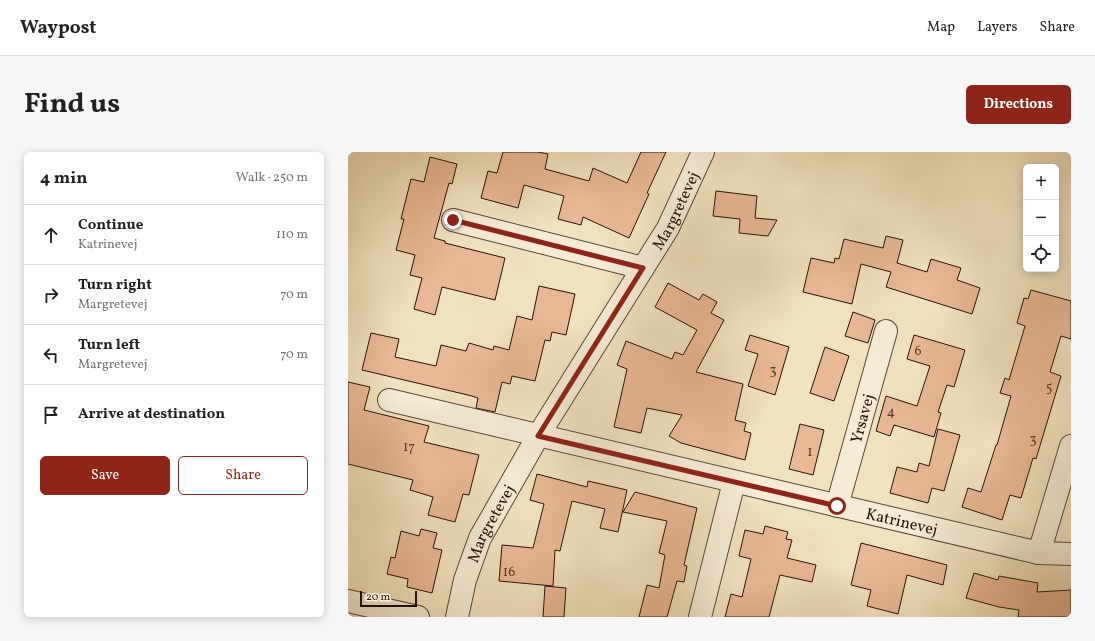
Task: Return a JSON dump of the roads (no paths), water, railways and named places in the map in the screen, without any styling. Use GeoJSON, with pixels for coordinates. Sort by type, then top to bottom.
{"type":"FeatureCollection","features":[{"type":"Feature","properties":{"kind":"street","name":"Margretevej"},"geometry":{"type":"LineString","coordinates":[[457,617],[465,580],[480,538],[538,436],[668,228],[703,152]]}},
{"type":"Feature","properties":{"kind":"street","name":"Margretevej"},"geometry":{"type":"LineString","coordinates":[[453,220],[643,268]]}},
{"type":"Feature","properties":{"kind":"street","name":"Yrsavej"},"geometry":{"type":"LineString","coordinates":[[837,506],[886,331]]}},
{"type":"Feature","properties":{"kind":"street"},"geometry":{"type":"LineString","coordinates":[[390,400],[538,436]]}},
{"type":"Feature","properties":{"kind":"street","name":"Katrinevej"},"geometry":{"type":"LineString","coordinates":[[538,436],[1039,553],[1071,554]]}},
{"type":"Feature","properties":{"kind":"street"},"geometry":{"type":"LineString","coordinates":[[1039,553],[1071,446]]}},
{"type":"Feature","properties":{"kind":"street"},"geometry":{"type":"LineString","coordinates":[[700,617],[734,482]]}},
{"type":"Feature","properties":{"kind":"street"},"geometry":{"type":"LineString","coordinates":[[348,601],[418,617]]}}]}
